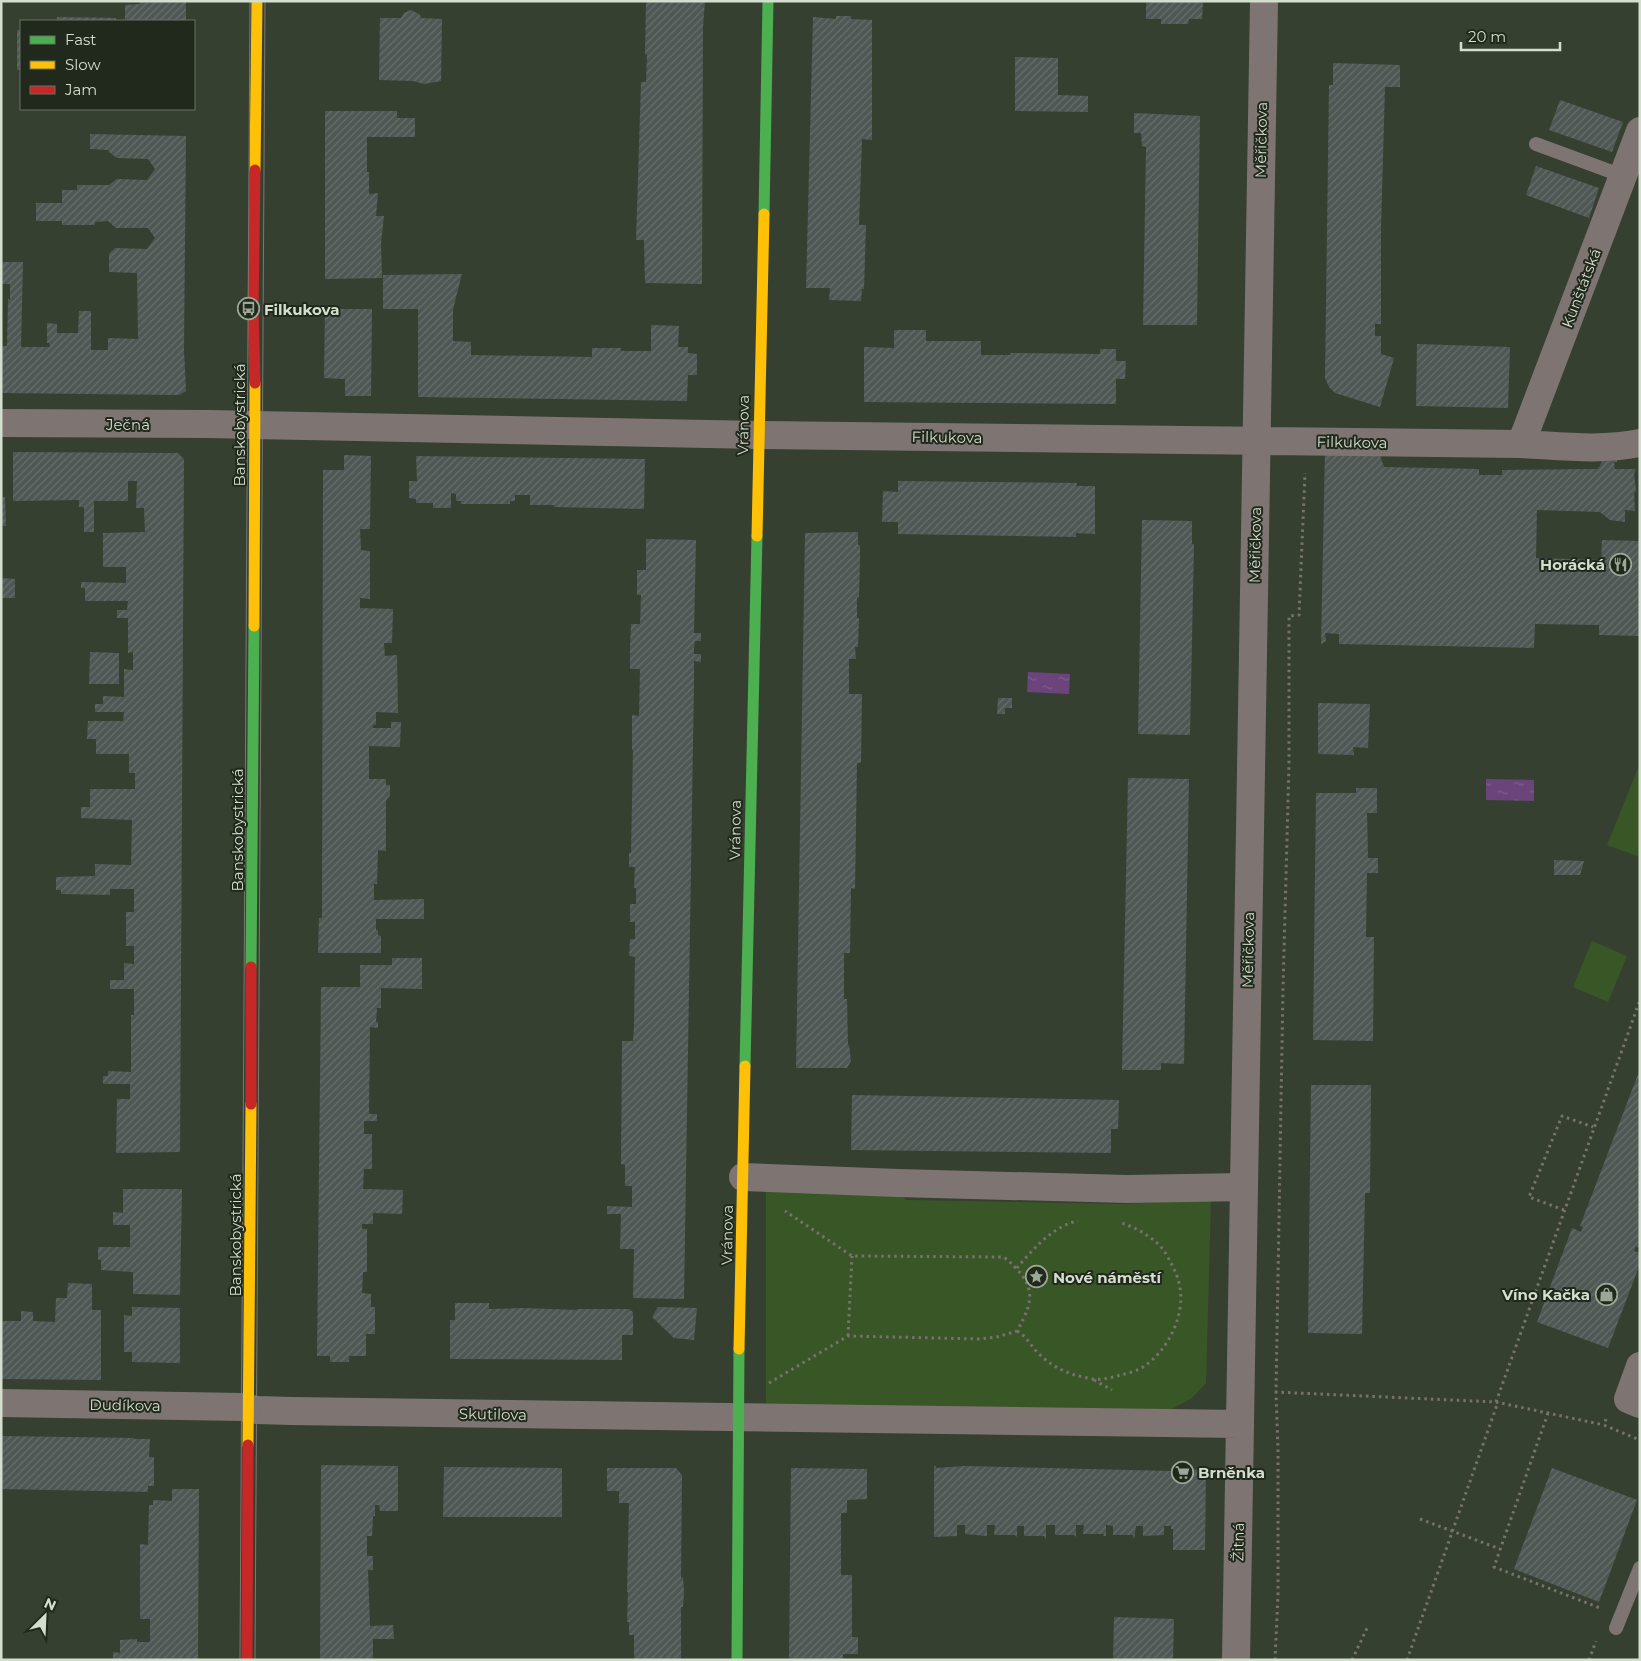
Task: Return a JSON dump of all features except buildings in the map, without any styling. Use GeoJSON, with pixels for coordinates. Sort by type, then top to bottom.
{"type":"FeatureCollection","features":[{"type":"Feature","properties":{"kind":"street","name":"Banskobystrická"},"geometry":{"type":"LineString","coordinates":[[247,1660],[257,1]]}},
{"type":"Feature","properties":{"kind":"street","name":"Vránova"},"geometry":{"type":"LineString","coordinates":[[736,1660],[738,1418],[768,1]]}},
{"type":"Feature","properties":{"kind":"street","name":"Měřičkova"},"geometry":{"type":"LineString","coordinates":[[1244,1187],[1264,1]]}},
{"type":"Feature","properties":{"kind":"street","name":"Kunštátská"},"geometry":{"type":"LineString","coordinates":[[1521,444],[1640,131]]}},
{"type":"Feature","properties":{"kind":"street","name":"Ječná"},"geometry":{"type":"LineString","coordinates":[[1,423],[254,425]]}},
{"type":"Feature","properties":{"kind":"street","name":"Filkukova"},"geometry":{"type":"LineString","coordinates":[[254,425],[758,435],[1521,444],[1597,448],[1622,447],[1640,443]]}},
{"type":"Feature","properties":{"kind":"street"},"geometry":{"type":"LineString","coordinates":[[738,1418],[1240,1424],[1244,1187],[1127,1189],[743,1177]]}},
{"type":"Feature","properties":{"kind":"street"},"geometry":{"type":"LineString","coordinates":[[1634,1401],[1640,1366]]}},
{"type":"Feature","properties":{"kind":"street","name":"Dudíkova"},"geometry":{"type":"LineString","coordinates":[[1,1403],[249,1408]]}},
{"type":"Feature","properties":{"kind":"street","name":"Skutilova"},"geometry":{"type":"LineString","coordinates":[[249,1408],[257,1410],[301,1411],[738,1418]]}},
{"type":"Feature","properties":{"kind":"street","name":"Žitná"},"geometry":{"type":"LineString","coordinates":[[1236,1660],[1240,1424]]}},
{"type":"Feature","properties":{"kind":"lane"},"geometry":{"type":"LineString","coordinates":[[1536,144],[1623,176]]}},
{"type":"Feature","properties":{"kind":"lane"},"geometry":{"type":"LineString","coordinates":[[1616,1628],[1640,1568]]}},
{"type":"Feature","properties":{"kind":"path"},"geometry":{"type":"LineString","coordinates":[[1275,1660],[1278,1595],[1276,1392],[1289,764],[1289,616],[1299,615],[1307,442]]}},
{"type":"Feature","properties":{"kind":"path"},"geometry":{"type":"LineString","coordinates":[[1407,1660],[1593,1127],[1640,1000]]}},
{"type":"Feature","properties":{"kind":"path"},"geometry":{"type":"LineString","coordinates":[[1564,1210],[1530,1197],[1562,1116],[1593,1127]]}},
{"type":"Feature","properties":{"kind":"path"},"geometry":{"type":"LineString","coordinates":[[766,1384],[848,1336],[980,1339],[997,1337],[1017,1331],[1026,1316],[1030,1304],[1030,1290],[1027,1281],[1017,1268],[1004,1257],[852,1256],[784,1210]]}},
{"type":"Feature","properties":{"kind":"path"},"geometry":{"type":"LineString","coordinates":[[1017,1331],[1025,1335],[1040,1355],[1063,1372],[1086,1378],[1106,1378],[1124,1374],[1142,1368],[1156,1357],[1168,1341],[1176,1322],[1180,1306],[1180,1288],[1173,1267],[1162,1247],[1147,1235],[1129,1225],[1112,1219]]}},
{"type":"Feature","properties":{"kind":"path"},"geometry":{"type":"LineString","coordinates":[[1017,1268],[1053,1232],[1080,1220]]}},
{"type":"Feature","properties":{"kind":"path"},"geometry":{"type":"LineString","coordinates":[[848,1336],[852,1256]]}},
{"type":"Feature","properties":{"kind":"path"},"geometry":{"type":"LineString","coordinates":[[1240,1390],[1497,1402],[1604,1425]]}},
{"type":"Feature","properties":{"kind":"path"},"geometry":{"type":"LineString","coordinates":[[1548,1413],[1494,1567],[1605,1610]]}},
{"type":"Feature","properties":{"kind":"path"},"geometry":{"type":"LineString","coordinates":[[1420,1519],[1500,1549]]}},
{"type":"Feature","properties":{"kind":"path"},"geometry":{"type":"LineString","coordinates":[[1352,1660],[1368,1626]]}},
{"type":"Feature","properties":{"kind":"green space"},"geometry":{"type":"Polygon","coordinates":[[[1640,763],[1640,857],[1607,845],[1640,763]]]}},
{"type":"Feature","properties":{"kind":"green space"},"geometry":{"type":"Polygon","coordinates":[[[1592,941],[1627,956],[1608,1002],[1573,987],[1592,941]]]}},
{"type":"Feature","properties":{"kind":"green space"},"geometry":{"type":"Polygon","coordinates":[[[766,1188],[897,1191],[906,1200],[1126,1204],[1211,1199],[1206,1383],[1192,1398],[1170,1410],[766,1411],[766,1188]]]}},
{"type":"Feature","properties":{"kind":"water"},"geometry":{"type":"Polygon","coordinates":[[[1028,672],[1070,674],[1069,694],[1027,692],[1028,672]]]}},
{"type":"Feature","properties":{"kind":"water"},"geometry":{"type":"Polygon","coordinates":[[[1486,779],[1534,780],[1534,801],[1486,800],[1486,779]]]}},
{"type":"Feature","properties":{"kind":"tram line"},"geometry":{"type":"LineString","coordinates":[[240,1660],[250,1]]}},
{"type":"Feature","properties":{"kind":"tram line"},"geometry":{"type":"LineString","coordinates":[[255,1660],[265,1]]}},
{"type":"Feature","properties":{"kind":"traffic: fast"},"geometry":{"type":"LineString","coordinates":[[764,214],[768,1]]}},
{"type":"Feature","properties":{"kind":"traffic: fast"},"geometry":{"type":"LineString","coordinates":[[745,1066],[757,536]]}},
{"type":"Feature","properties":{"kind":"traffic: fast"},"geometry":{"type":"LineString","coordinates":[[251,967],[254,626]]}},
{"type":"Feature","properties":{"kind":"traffic: fast"},"geometry":{"type":"LineString","coordinates":[[737,1660],[739,1349]]}},
{"type":"Feature","properties":{"kind":"traffic: slow"},"geometry":{"type":"LineString","coordinates":[[255,170],[257,1]]}},
{"type":"Feature","properties":{"kind":"traffic: slow"},"geometry":{"type":"LineString","coordinates":[[757,536],[764,214]]}},
{"type":"Feature","properties":{"kind":"traffic: slow"},"geometry":{"type":"LineString","coordinates":[[254,626],[255,383]]}},
{"type":"Feature","properties":{"kind":"traffic: slow"},"geometry":{"type":"LineString","coordinates":[[739,1349],[745,1066]]}},
{"type":"Feature","properties":{"kind":"traffic: slow"},"geometry":{"type":"LineString","coordinates":[[248,1445],[251,1104]]}},
{"type":"Feature","properties":{"kind":"traffic: jam"},"geometry":{"type":"LineString","coordinates":[[255,170],[253,310],[255,383]]}},
{"type":"Feature","properties":{"kind":"traffic: jam"},"geometry":{"type":"LineString","coordinates":[[251,967],[251,1104]]}},
{"type":"Feature","properties":{"kind":"traffic: jam"},"geometry":{"type":"LineString","coordinates":[[247,1660],[248,1445]]}},
{"type":"Feature","properties":{"kind":"place","name":"Filkukova"},"geometry":{"type":"Point","coordinates":[248,309]}},
{"type":"Feature","properties":{"kind":"place","name":"Horácká"},"geometry":{"type":"Point","coordinates":[1621,564]}},
{"type":"Feature","properties":{"kind":"place","name":"Nové náměstí"},"geometry":{"type":"Point","coordinates":[1037,1277]}},
{"type":"Feature","properties":{"kind":"place","name":"Víno Kačka"},"geometry":{"type":"Point","coordinates":[1606,1294]}},
{"type":"Feature","properties":{"kind":"place","name":"Brněnka"},"geometry":{"type":"Point","coordinates":[1182,1472]}}]}
